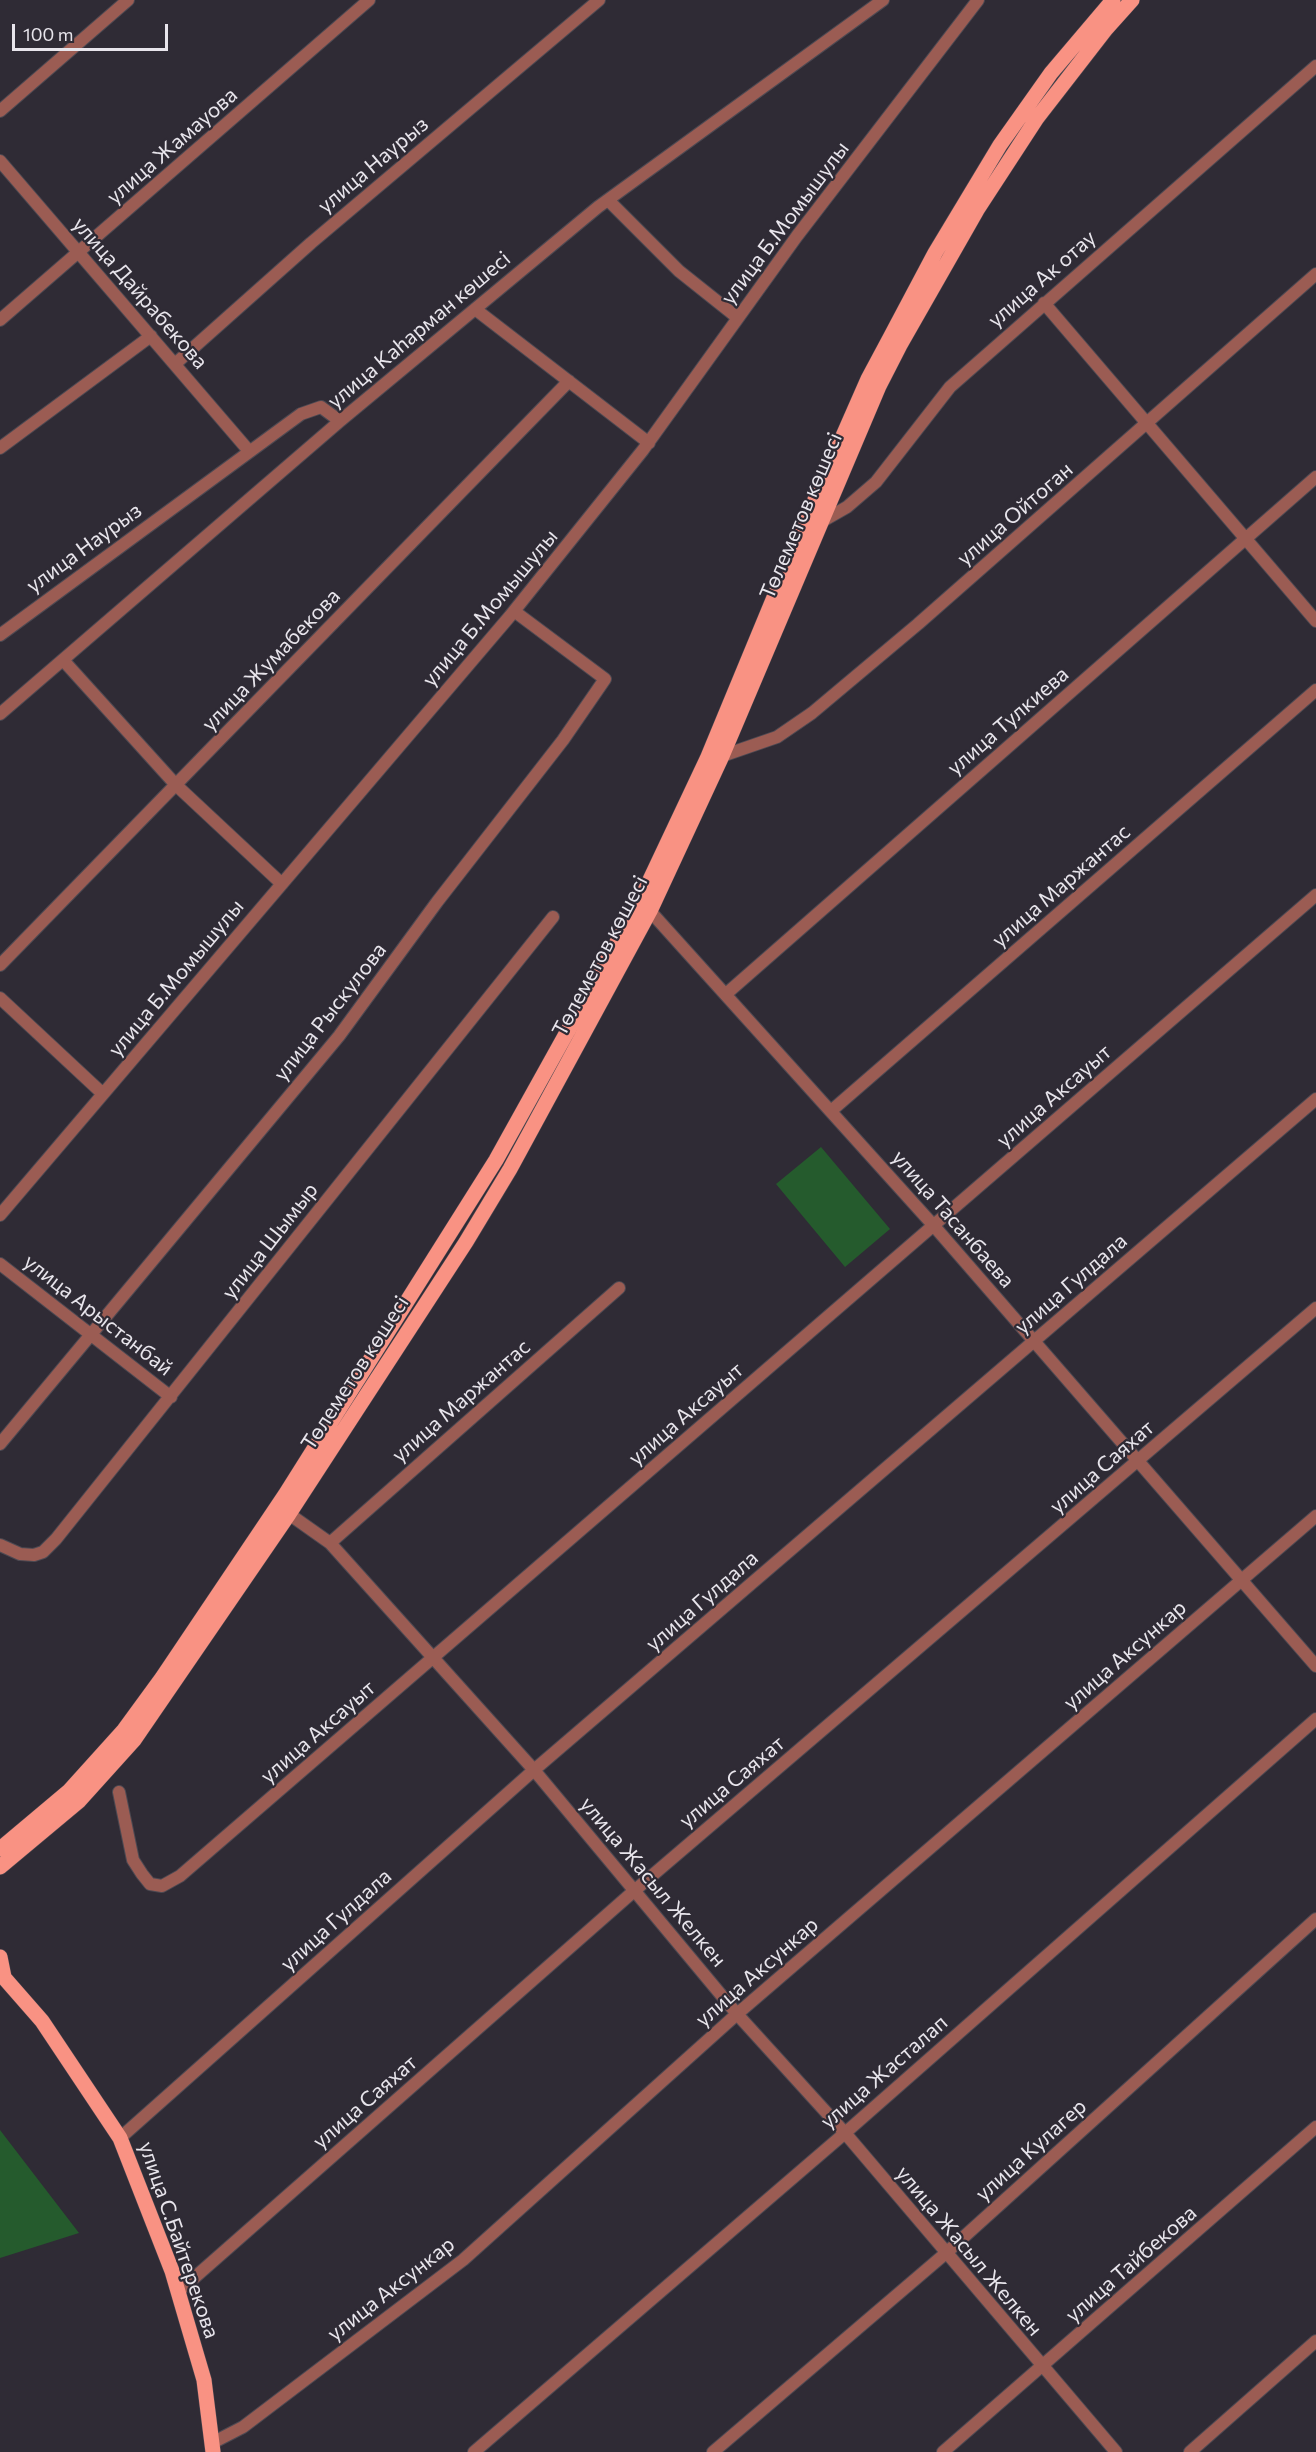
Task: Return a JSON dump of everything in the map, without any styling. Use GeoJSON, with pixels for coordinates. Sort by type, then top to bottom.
{"type":"FeatureCollection","features":[{"type":"Feature","properties":{"kind":"main road","name":"Төлеметов көшесі"},"geometry":{"type":"LineString","coordinates":[[1,1863],[79,1801],[134,1740],[289,1514],[510,1169],[650,911],[722,756],[868,379],[965,202],[1025,108],[1113,0]]}},
{"type":"Feature","properties":{"kind":"main road","name":"Төлеметов көшесі"},"geometry":{"type":"LineString","coordinates":[[1,1863],[124,1730],[162,1678],[285,1495],[496,1161],[640,901],[879,386],[965,229],[1044,109],[1132,0]]}},
{"type":"Feature","properties":{"kind":"main road"},"geometry":{"type":"LineString","coordinates":[[0,1957],[1,1975]]}},
{"type":"Feature","properties":{"kind":"main road","name":"улица С.Байтерекова"},"geometry":{"type":"LineString","coordinates":[[1,1975],[42,2021],[120,2138],[178,2292],[204,2380],[213,2447]]}},
{"type":"Feature","properties":{"kind":"street"},"geometry":{"type":"LineString","coordinates":[[0,111],[128,0]]}},
{"type":"Feature","properties":{"kind":"street","name":"улица Жамауова"},"geometry":{"type":"LineString","coordinates":[[0,320],[369,0]]}},
{"type":"Feature","properties":{"kind":"street","name":"улица Наурыз"},"geometry":{"type":"LineString","coordinates":[[175,364],[311,243],[598,0]]}},
{"type":"Feature","properties":{"kind":"street","name":"улица Каһарман көшесі"},"geometry":{"type":"LineString","coordinates":[[0,714],[340,421],[608,200],[883,0]]}},
{"type":"Feature","properties":{"kind":"street","name":"улица Б.Момышулы"},"geometry":{"type":"LineString","coordinates":[[0,1215],[514,611],[649,443],[797,236],[978,0]]}},
{"type":"Feature","properties":{"kind":"street","name":"улица Ак отау"},"geometry":{"type":"LineString","coordinates":[[814,522],[847,507],[876,482],[950,387],[1316,66]]}},
{"type":"Feature","properties":{"kind":"street","name":"улица Дайрабекова"},"geometry":{"type":"LineString","coordinates":[[0,161],[249,451]]}},
{"type":"Feature","properties":{"kind":"street"},"geometry":{"type":"LineString","coordinates":[[608,200],[679,271],[738,318]]}},
{"type":"Feature","properties":{"kind":"street","name":"улица Ойтоган"},"geometry":{"type":"LineString","coordinates":[[722,756],[777,736],[812,713],[918,624],[1316,274]]}},
{"type":"Feature","properties":{"kind":"street"},"geometry":{"type":"LineString","coordinates":[[1044,303],[1316,621]]}},
{"type":"Feature","properties":{"kind":"street"},"geometry":{"type":"LineString","coordinates":[[475,309],[649,443]]}},
{"type":"Feature","properties":{"kind":"street"},"geometry":{"type":"LineString","coordinates":[[0,448],[151,336]]}},
{"type":"Feature","properties":{"kind":"street","name":"улица Жумабекова"},"geometry":{"type":"LineString","coordinates":[[0,965],[569,381]]}},
{"type":"Feature","properties":{"kind":"street","name":"улица Наурыз"},"geometry":{"type":"LineString","coordinates":[[0,635],[301,414],[321,407],[340,421]]}},
{"type":"Feature","properties":{"kind":"street","name":"улица Тулкиева"},"geometry":{"type":"LineString","coordinates":[[726,994],[1316,477]]}},
{"type":"Feature","properties":{"kind":"street","name":"улица Рыскулова"},"geometry":{"type":"LineString","coordinates":[[0,1444],[93,1335],[339,1036],[437,902],[563,741],[605,678],[514,611]]}},
{"type":"Feature","properties":{"kind":"street"},"geometry":{"type":"LineString","coordinates":[[63,660],[176,785],[282,884]]}},
{"type":"Feature","properties":{"kind":"street","name":"улица Маржантас"},"geometry":{"type":"LineString","coordinates":[[831,1111],[1316,690]]}},
{"type":"Feature","properties":{"kind":"street","name":"улица Аксауыт"},"geometry":{"type":"LineString","coordinates":[[119,1792],[133,1860],[150,1884],[162,1886],[180,1876],[1316,895]]}},
{"type":"Feature","properties":{"kind":"street","name":"улица Тасанбаева"},"geometry":{"type":"LineString","coordinates":[[650,911],[934,1226],[1316,1666]]}},
{"type":"Feature","properties":{"kind":"street","name":"улица Шымыр"},"geometry":{"type":"LineString","coordinates":[[0,1545],[20,1554],[34,1555],[43,1552],[171,1397],[554,917]]}},
{"type":"Feature","properties":{"kind":"street"},"geometry":{"type":"LineString","coordinates":[[0,998],[103,1094]]}},
{"type":"Feature","properties":{"kind":"street","name":"улица Гулдала"},"geometry":{"type":"LineString","coordinates":[[120,2138],[534,1770],[1316,1099]]}},
{"type":"Feature","properties":{"kind":"street","name":"улица Арыстанбай"},"geometry":{"type":"LineString","coordinates":[[0,1264],[171,1397]]}},
{"type":"Feature","properties":{"kind":"street","name":"улица Маржантас"},"geometry":{"type":"LineString","coordinates":[[330,1543],[619,1288]]}},
{"type":"Feature","properties":{"kind":"street","name":"улица Саяхат"},"geometry":{"type":"LineString","coordinates":[[178,2292],[634,1891],[1316,1308]]}},
{"type":"Feature","properties":{"kind":"street","name":"улица Жасыл Желкен"},"geometry":{"type":"LineString","coordinates":[[289,1514],[330,1543],[534,1770],[737,2014],[845,2133],[1042,2368],[1116,2452]]}},
{"type":"Feature","properties":{"kind":"street","name":"улица Аксункар"},"geometry":{"type":"LineString","coordinates":[[213,2447],[243,2427],[463,2260],[737,2014],[1316,1516]]}},
{"type":"Feature","properties":{"kind":"street","name":"улица Жасталап"},"geometry":{"type":"LineString","coordinates":[[474,2452],[845,2133],[1316,1719]]}},
{"type":"Feature","properties":{"kind":"street","name":"улица Кулагер"},"geometry":{"type":"LineString","coordinates":[[712,2452],[946,2253],[1316,1919]]}},
{"type":"Feature","properties":{"kind":"street","name":"улица Тайбекова"},"geometry":{"type":"LineString","coordinates":[[943,2452],[1316,2127]]}},
{"type":"Feature","properties":{"kind":"street"},"geometry":{"type":"LineString","coordinates":[[1190,2452],[1316,2341]]}},
{"type":"Feature","properties":{"kind":"green space"},"geometry":{"type":"Polygon","coordinates":[[[821,1147],[890,1229],[845,1267],[776,1184],[821,1147]]]}},
{"type":"Feature","properties":{"kind":"green space"},"geometry":{"type":"Polygon","coordinates":[[[0,2130],[79,2233],[0,2258],[0,2130]]]}}]}
